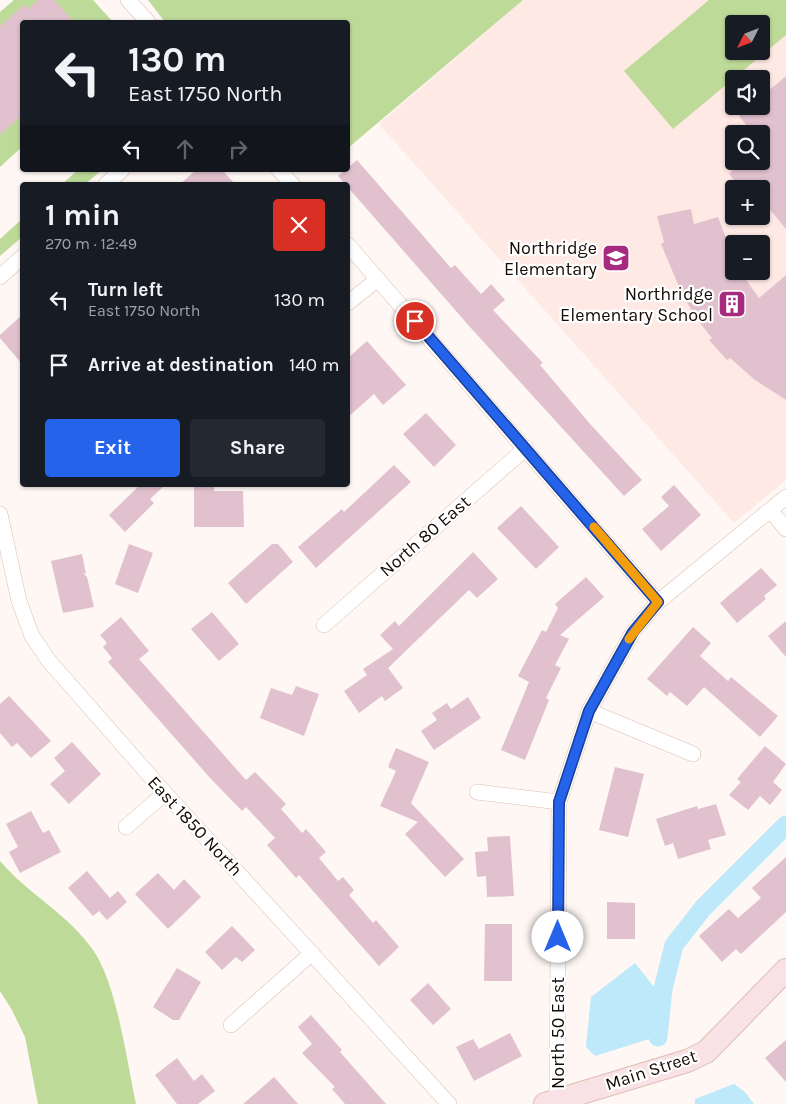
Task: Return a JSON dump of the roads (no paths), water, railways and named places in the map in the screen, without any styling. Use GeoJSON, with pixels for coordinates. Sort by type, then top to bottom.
{"type":"FeatureCollection","features":[{"type":"Feature","properties":{"kind":"street"},"geometry":{"type":"LineString","coordinates":[[128,0],[146,20]]}},
{"type":"Feature","properties":{"kind":"street"},"geometry":{"type":"LineString","coordinates":[[108,182],[120,172]]}},
{"type":"Feature","properties":{"kind":"street"},"geometry":{"type":"LineString","coordinates":[[281,172],[290,182]]}},
{"type":"Feature","properties":{"kind":"street"},"geometry":{"type":"LineString","coordinates":[[350,247],[658,602]]}},
{"type":"Feature","properties":{"kind":"street"},"geometry":{"type":"LineString","coordinates":[[0,277],[20,260]]}},
{"type":"Feature","properties":{"kind":"street"},"geometry":{"type":"LineString","coordinates":[[350,301],[378,279]]}},
{"type":"Feature","properties":{"kind":"street","name":"North 80 East"},"geometry":{"type":"LineString","coordinates":[[324,625],[526,448]]}},
{"type":"Feature","properties":{"kind":"street","name":"North 50 East"},"geometry":{"type":"LineString","coordinates":[[553,1102],[559,802],[589,711],[633,632],[658,602],[786,497]]}},
{"type":"Feature","properties":{"kind":"street"},"geometry":{"type":"LineString","coordinates":[[770,510],[786,529]]}},
{"type":"Feature","properties":{"kind":"street","name":"East 1850 North"},"geometry":{"type":"LineString","coordinates":[[0,514],[19,602],[32,636],[48,661],[165,793],[449,1104]]}},
{"type":"Feature","properties":{"kind":"street"},"geometry":{"type":"LineString","coordinates":[[589,711],[693,754]]}},
{"type":"Feature","properties":{"kind":"street"},"geometry":{"type":"LineString","coordinates":[[477,792],[559,802]]}},
{"type":"Feature","properties":{"kind":"street"},"geometry":{"type":"LineString","coordinates":[[126,826],[165,793]]}},
{"type":"Feature","properties":{"kind":"street"},"geometry":{"type":"LineString","coordinates":[[231,1025],[312,953]]}},
{"type":"Feature","properties":{"kind":"street","name":"Main Street"},"geometry":{"type":"LineString","coordinates":[[553,1102],[687,1062],[706,1052],[786,970]]}},
{"type":"Feature","properties":{"kind":"water"},"geometry":{"type":"Polygon","coordinates":[[[635,963],[654,987],[649,1039],[595,1056],[586,1047],[591,997],[635,963]]]}},
{"type":"Feature","properties":{"kind":"water"},"geometry":{"type":"Polygon","coordinates":[[[734,1084],[745,1092],[754,1104],[695,1104],[695,1099],[734,1084]]]}},
{"type":"Feature","properties":{"kind":"waterway"},"geometry":{"type":"LineString","coordinates":[[658,1037],[663,989],[674,945],[703,908],[786,825]]}},
{"type":"Feature","properties":{"kind":"place","name":"Northridge Elementary"},"geometry":{"type":"Point","coordinates":[616,258]}},
{"type":"Feature","properties":{"kind":"place","name":"Northridge Elementary School"},"geometry":{"type":"Point","coordinates":[732,304]}}]}
